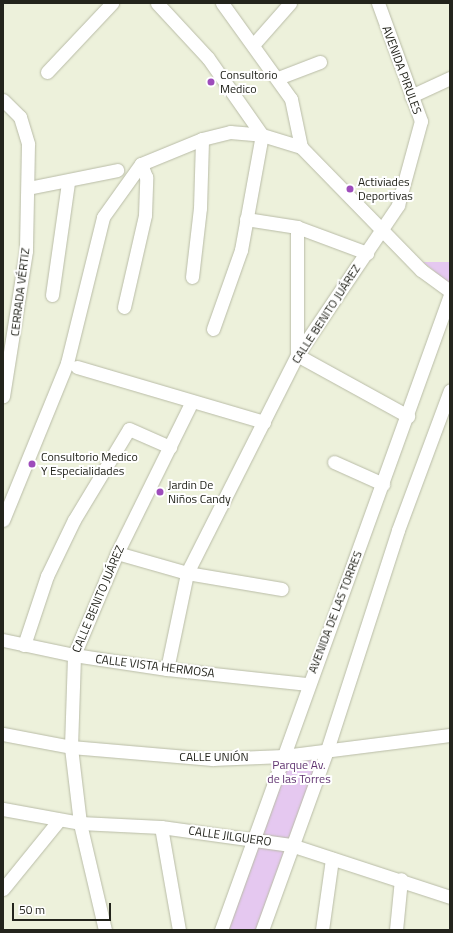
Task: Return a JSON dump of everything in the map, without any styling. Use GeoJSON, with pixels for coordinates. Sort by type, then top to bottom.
{"type":"FeatureCollection","features":[{"type":"Feature","properties":{"kind":"street"},"geometry":{"type":"LineString","coordinates":[[47,72],[112,3]]}},
{"type":"Feature","properties":{"kind":"street"},"geometry":{"type":"LineString","coordinates":[[156,3],[208,58],[262,135],[241,250],[213,329]]}},
{"type":"Feature","properties":{"kind":"street"},"geometry":{"type":"LineString","coordinates":[[222,3],[278,78],[291,99],[301,147]]}},
{"type":"Feature","properties":{"kind":"street"},"geometry":{"type":"LineString","coordinates":[[253,45],[290,3]]}},
{"type":"Feature","properties":{"kind":"street","name":"AVENIDA PIRULES"},"geometry":{"type":"LineString","coordinates":[[378,3],[421,121],[398,205],[384,228]]}},
{"type":"Feature","properties":{"kind":"street"},"geometry":{"type":"LineString","coordinates":[[278,78],[320,62]]}},
{"type":"Feature","properties":{"kind":"street"},"geometry":{"type":"LineString","coordinates":[[411,96],[450,78]]}},
{"type":"Feature","properties":{"kind":"street","name":"CERRADA VÉRTIZ"},"geometry":{"type":"LineString","coordinates":[[3,100],[20,117],[28,144],[26,251],[3,396]]}},
{"type":"Feature","properties":{"kind":"street"},"geometry":{"type":"LineString","coordinates":[[3,520],[67,364],[104,217],[141,164],[202,138],[230,132],[262,135],[301,147],[384,228],[421,270],[450,291]]}},
{"type":"Feature","properties":{"kind":"street"},"geometry":{"type":"LineString","coordinates":[[192,278],[200,208],[202,138]]}},
{"type":"Feature","properties":{"kind":"street"},"geometry":{"type":"LineString","coordinates":[[124,307],[145,215],[146,177],[141,164]]}},
{"type":"Feature","properties":{"kind":"street"},"geometry":{"type":"LineString","coordinates":[[28,188],[68,183],[117,170]]}},
{"type":"Feature","properties":{"kind":"street"},"geometry":{"type":"LineString","coordinates":[[52,295],[68,183]]}},
{"type":"Feature","properties":{"kind":"street"},"geometry":{"type":"LineString","coordinates":[[246,219],[297,227],[366,253]]}},
{"type":"Feature","properties":{"kind":"street"},"geometry":{"type":"LineString","coordinates":[[297,227],[297,355],[408,416]]}},
{"type":"Feature","properties":{"kind":"street","name":"CALLE BENITO JUÁREZ"},"geometry":{"type":"LineString","coordinates":[[166,669],[187,573],[297,355],[384,228]]}},
{"type":"Feature","properties":{"kind":"street","name":"AVENIDA DE LAS TORRES"},"geometry":{"type":"LineString","coordinates":[[221,930],[257,838],[308,684],[408,416],[450,295]]}},
{"type":"Feature","properties":{"kind":"street"},"geometry":{"type":"LineString","coordinates":[[77,367],[264,422]]}},
{"type":"Feature","properties":{"kind":"street"},"geometry":{"type":"LineString","coordinates":[[262,930],[291,845],[327,750],[398,530],[450,390]]}},
{"type":"Feature","properties":{"kind":"street","name":"CALLE BENITO JUÁREZ"},"geometry":{"type":"LineString","coordinates":[[105,930],[80,823],[71,747],[74,656],[117,553],[192,401]]}},
{"type":"Feature","properties":{"kind":"street"},"geometry":{"type":"LineString","coordinates":[[24,645],[47,576],[74,520],[129,429],[170,447]]}},
{"type":"Feature","properties":{"kind":"street"},"geometry":{"type":"LineString","coordinates":[[334,462],[383,484]]}},
{"type":"Feature","properties":{"kind":"street"},"geometry":{"type":"LineString","coordinates":[[117,553],[187,573],[282,589]]}},
{"type":"Feature","properties":{"kind":"street","name":"CALLE VISTA HERMOSA"},"geometry":{"type":"LineString","coordinates":[[3,640],[74,656],[166,669],[308,684]]}},
{"type":"Feature","properties":{"kind":"street","name":"CALLE UNIÓN"},"geometry":{"type":"LineString","coordinates":[[3,734],[71,747],[212,759],[284,756],[450,735]]}},
{"type":"Feature","properties":{"kind":"street","name":"CALLE JILGUERO"},"geometry":{"type":"LineString","coordinates":[[3,809],[80,823],[161,827],[257,838],[291,845],[332,859],[401,879],[450,897]]}},
{"type":"Feature","properties":{"kind":"street"},"geometry":{"type":"LineString","coordinates":[[3,889],[59,820]]}},
{"type":"Feature","properties":{"kind":"street"},"geometry":{"type":"LineString","coordinates":[[161,827],[179,930]]}},
{"type":"Feature","properties":{"kind":"street"},"geometry":{"type":"LineString","coordinates":[[322,930],[332,859]]}},
{"type":"Feature","properties":{"kind":"street"},"geometry":{"type":"LineString","coordinates":[[396,926],[401,879]]}},
{"type":"Feature","properties":{"kind":"green space"},"geometry":{"type":"Polygon","coordinates":[[[423,262],[450,262],[450,284],[423,262]]]}},
{"type":"Feature","properties":{"kind":"green space","name":"Parque Av. de las Torres"},"geometry":{"type":"Polygon","coordinates":[[[322,752],[289,839],[262,835],[288,757],[322,752]]]}},
{"type":"Feature","properties":{"kind":"green space"},"geometry":{"type":"Polygon","coordinates":[[[259,844],[286,846],[256,930],[227,930],[259,844]]]}},
{"type":"Feature","properties":{"kind":"place","name":"Consultorio Medico"},"geometry":{"type":"Point","coordinates":[211,82]}},
{"type":"Feature","properties":{"kind":"place","name":"Activiades Deportivas"},"geometry":{"type":"Point","coordinates":[350,189]}},
{"type":"Feature","properties":{"kind":"place","name":"Consultorio Medico Y Especialidades"},"geometry":{"type":"Point","coordinates":[32,464]}},
{"type":"Feature","properties":{"kind":"place","name":"Jardin De Niños Candy"},"geometry":{"type":"Point","coordinates":[160,492]}}]}
